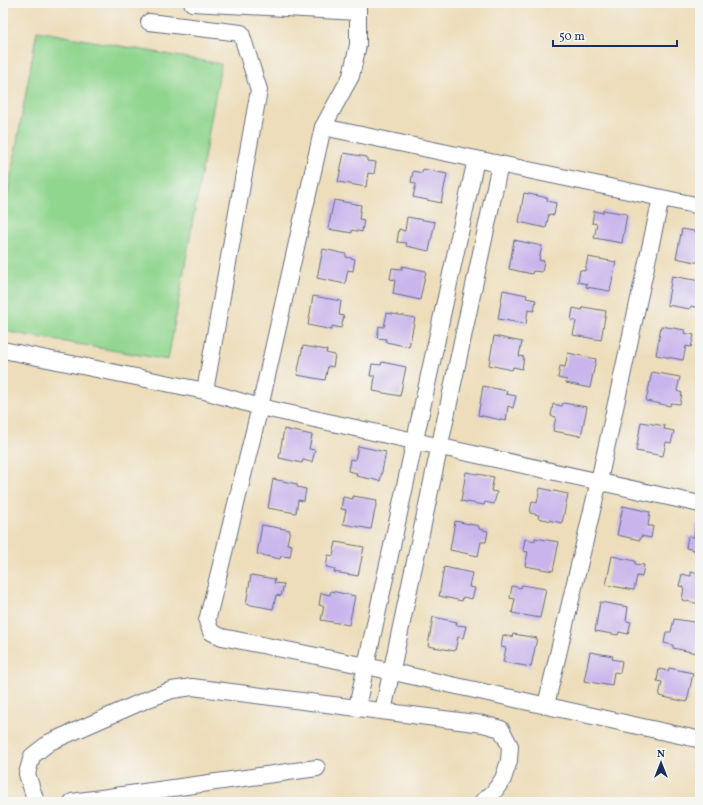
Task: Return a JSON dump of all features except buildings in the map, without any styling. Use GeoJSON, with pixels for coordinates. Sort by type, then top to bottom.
{"type":"FeatureCollection","features":[{"type":"Feature","properties":{"kind":"street"},"geometry":{"type":"LineString","coordinates":[[192,3],[358,8],[358,45],[351,76],[323,127],[260,407],[207,621],[211,632],[222,637],[366,666],[697,739],[700,738]]}},
{"type":"Feature","properties":{"kind":"street"},"geometry":{"type":"LineString","coordinates":[[149,22],[241,33],[259,90],[205,391]]}},
{"type":"Feature","properties":{"kind":"street"},"geometry":{"type":"LineString","coordinates":[[323,127],[700,206]]}},
{"type":"Feature","properties":{"kind":"street"},"geometry":{"type":"LineString","coordinates":[[357,707],[476,159]]}},
{"type":"Feature","properties":{"kind":"street"},"geometry":{"type":"LineString","coordinates":[[383,711],[500,164]]}},
{"type":"Feature","properties":{"kind":"street"},"geometry":{"type":"LineString","coordinates":[[546,705],[599,482],[661,198]]}},
{"type":"Feature","properties":{"kind":"street"},"geometry":{"type":"LineString","coordinates":[[3,350],[205,391],[260,407],[700,504]]}},
{"type":"Feature","properties":{"kind":"street"},"geometry":{"type":"LineString","coordinates":[[36,802],[27,774],[32,756],[50,742],[148,699],[172,690],[192,687],[357,707],[483,724],[501,728],[510,746],[508,761],[503,779],[493,793],[482,802]]}},
{"type":"Feature","properties":{"kind":"street"},"geometry":{"type":"LineString","coordinates":[[72,802],[317,768]]}},
{"type":"Feature","properties":{"kind":"green space"},"geometry":{"type":"Polygon","coordinates":[[[37,31],[221,64],[168,360],[3,331],[3,220],[37,31]]]}}]}
